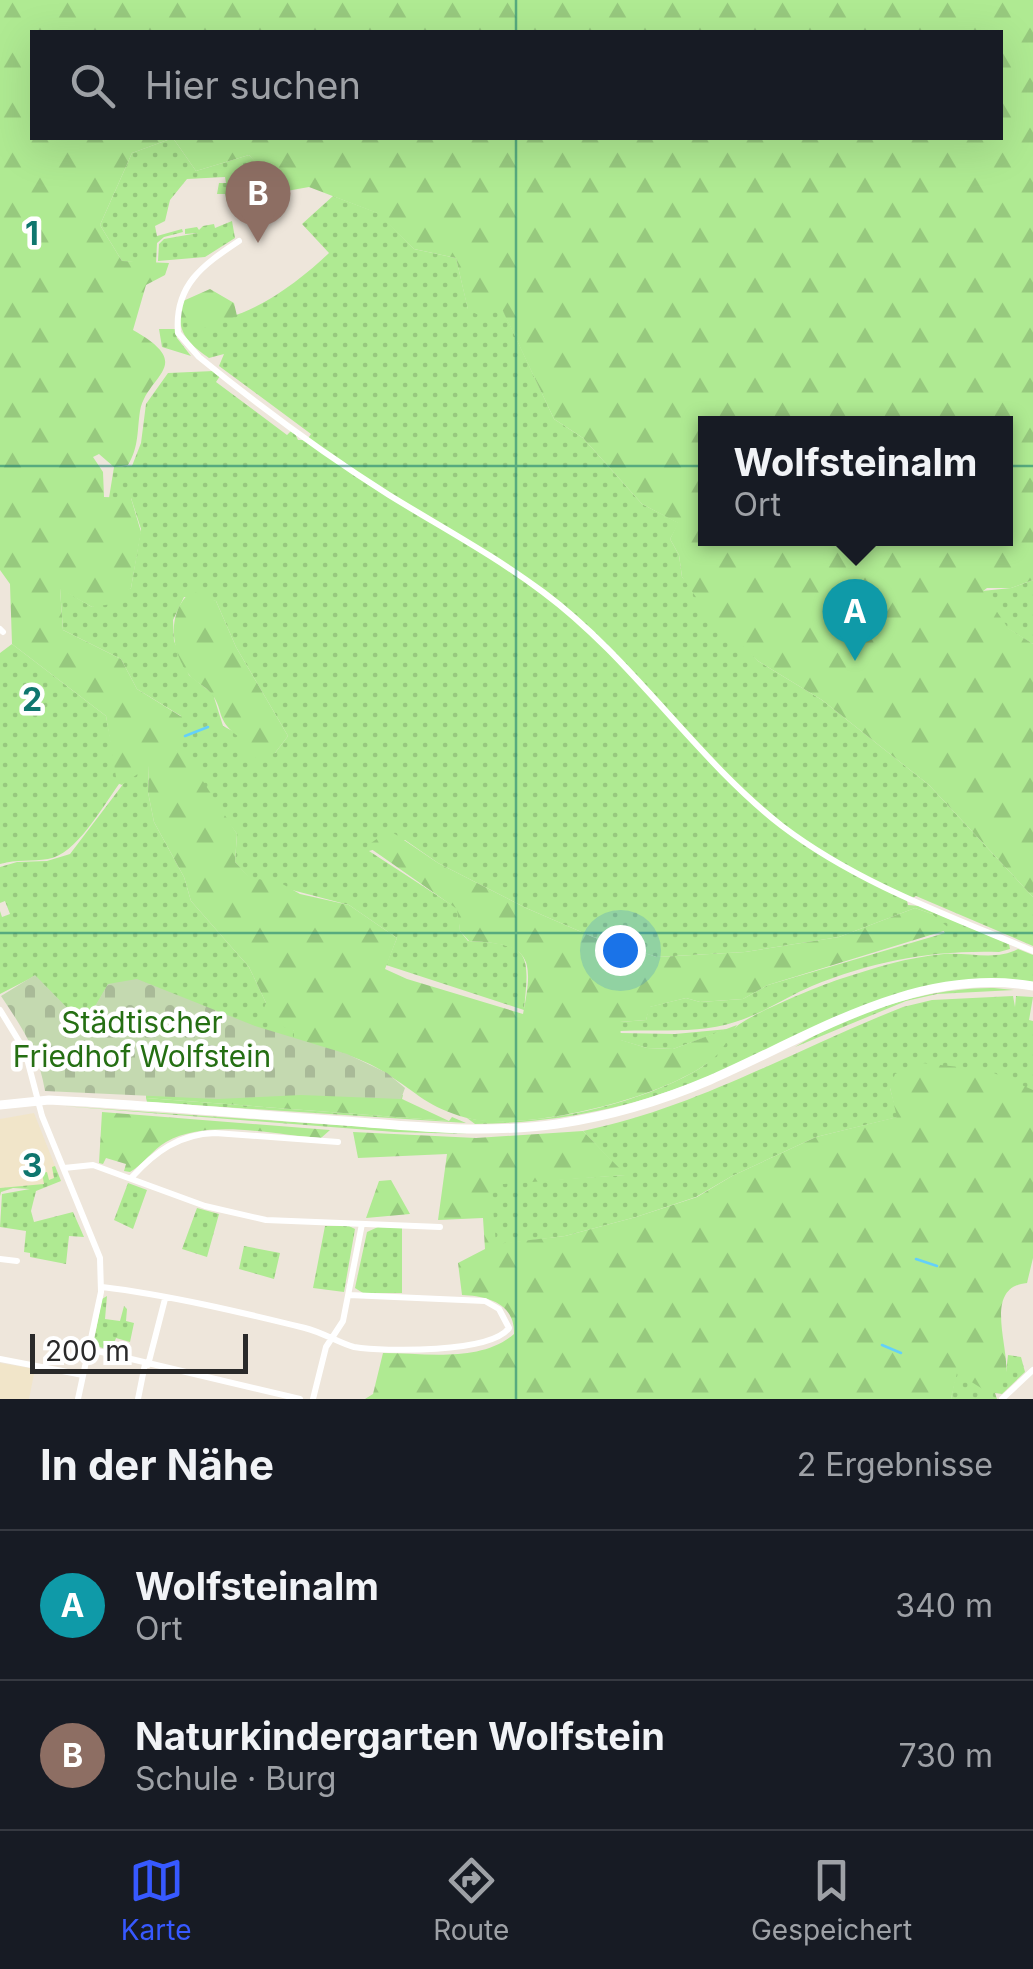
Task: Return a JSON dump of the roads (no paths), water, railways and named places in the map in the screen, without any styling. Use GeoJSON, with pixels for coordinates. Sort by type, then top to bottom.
{"type":"FeatureCollection","features":[{"type":"Feature","properties":{"kind":"main road"},"geometry":{"type":"LineString","coordinates":[[0,1105],[38,1100],[362,1122],[547,1126],[634,1108],[917,991],[1004,982],[1033,986]]}},
{"type":"Feature","properties":{"kind":"street"},"geometry":{"type":"LineString","coordinates":[[239,240],[214,257],[183,291],[178,333],[198,356],[385,492],[542,592],[605,648],[733,782],[807,843],[868,880],[1033,951]]}},
{"type":"Feature","properties":{"kind":"street"},"geometry":{"type":"LineString","coordinates":[[0,1010],[24,1051],[38,1100],[98,1250],[102,1287],[78,1399]]}},
{"type":"Feature","properties":{"kind":"street"},"geometry":{"type":"LineString","coordinates":[[132,1177],[161,1150],[196,1135],[338,1142]]}},
{"type":"Feature","properties":{"kind":"street"},"geometry":{"type":"LineString","coordinates":[[64,1168],[93,1165],[205,1206],[250,1217],[440,1226]]}},
{"type":"Feature","properties":{"kind":"street"},"geometry":{"type":"LineString","coordinates":[[312,1399],[324,1354],[342,1326],[362,1224]]}},
{"type":"Feature","properties":{"kind":"street"},"geometry":{"type":"LineString","coordinates":[[0,1259],[16,1261]]}},
{"type":"Feature","properties":{"kind":"street"},"geometry":{"type":"LineString","coordinates":[[102,1287],[262,1318],[333,1336],[355,1347],[455,1348],[483,1344],[510,1328],[506,1317],[485,1300],[349,1296]]}},
{"type":"Feature","properties":{"kind":"street"},"geometry":{"type":"LineString","coordinates":[[138,1399],[165,1299]]}},
{"type":"Feature","properties":{"kind":"street"},"geometry":{"type":"LineString","coordinates":[[89,1349],[300,1399]]}},
{"type":"Feature","properties":{"kind":"street"},"geometry":{"type":"LineString","coordinates":[[0,1360],[83,1375]]}},
{"type":"Feature","properties":{"kind":"street"},"geometry":{"type":"LineString","coordinates":[[1002,1399],[1033,1370]]}},
{"type":"Feature","properties":{"kind":"waterway"},"geometry":{"type":"LineString","coordinates":[[185,736],[208,727]]}},
{"type":"Feature","properties":{"kind":"waterway"},"geometry":{"type":"LineString","coordinates":[[916,1259],[937,1266]]}},
{"type":"Feature","properties":{"kind":"waterway"},"geometry":{"type":"LineString","coordinates":[[882,1345],[901,1353]]}},
{"type":"Feature","properties":{"kind":"place","name":"Naturkindergarten Wolfstein"},"geometry":{"type":"Point","coordinates":[258,243]}},
{"type":"Feature","properties":{"kind":"place","name":"Wolfsteinalm"},"geometry":{"type":"Point","coordinates":[855,661]}},
{"type":"Feature","properties":{"kind":"park label","name":"Städtischer Friedhof Wolfstein"},"geometry":{"type":"Point","coordinates":[142,1039]}}]}
